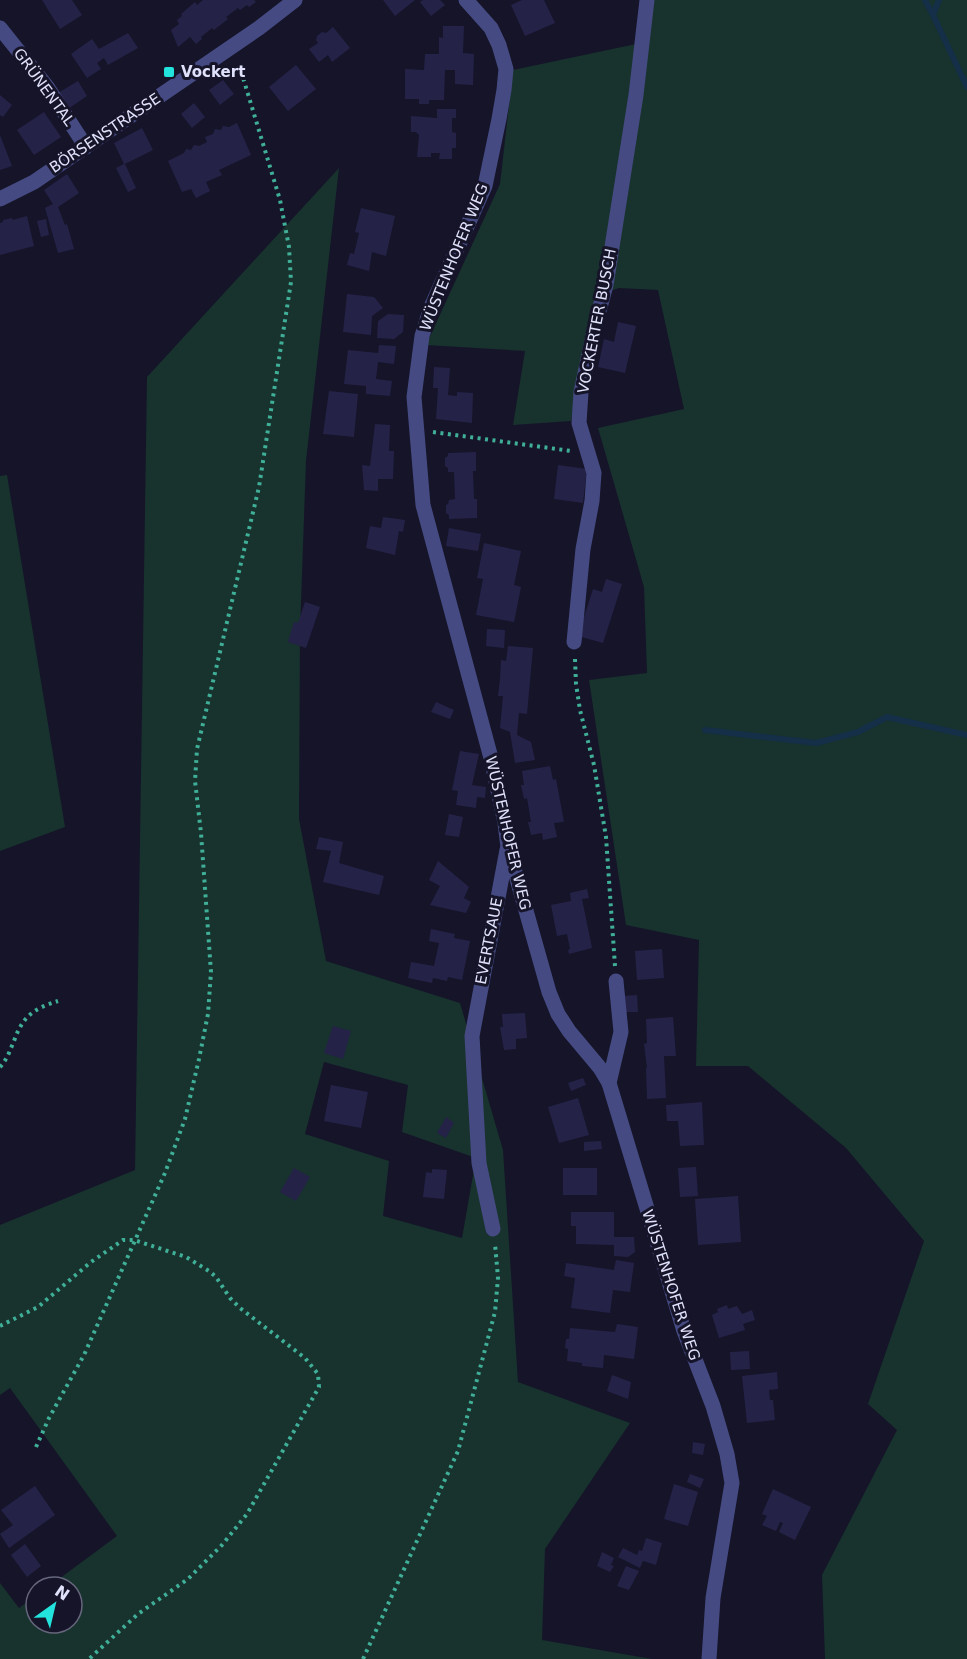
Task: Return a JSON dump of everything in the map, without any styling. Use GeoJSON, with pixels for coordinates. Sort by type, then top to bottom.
{"type":"FeatureCollection","features":[{"type":"Feature","properties":{"kind":"street","name":"BÖRSENSTRASSE"},"geometry":{"type":"LineString","coordinates":[[0,199],[34,182],[234,46],[296,0]]}},
{"type":"Feature","properties":{"kind":"street","name":"WÜSTENHOFER WEG"},"geometry":{"type":"LineString","coordinates":[[466,0],[490,28],[499,45],[506,69],[500,119],[485,186],[431,307],[422,336],[414,397],[423,505],[491,758],[508,847],[549,993],[558,1014],[569,1031],[600,1068],[609,1083],[680,1320],[713,1406],[727,1454],[732,1483],[712,1598],[709,1659]]}},
{"type":"Feature","properties":{"kind":"street","name":"VOCKERTER BUSCH"},"geometry":{"type":"LineString","coordinates":[[574,642],[583,549],[592,501],[594,473],[590,453],[579,423],[581,392],[606,285],[636,95],[647,0]]}},
{"type":"Feature","properties":{"kind":"street","name":"GRÜNENTAL"},"geometry":{"type":"LineString","coordinates":[[0,28],[48,88],[86,147]]}},
{"type":"Feature","properties":{"kind":"street","name":"EVERTSAUE"},"geometry":{"type":"LineString","coordinates":[[493,1229],[479,1163],[472,1036],[477,999],[508,847]]}},
{"type":"Feature","properties":{"kind":"street"},"geometry":{"type":"LineString","coordinates":[[609,1083],[621,1032],[616,981]]}},
{"type":"Feature","properties":{"kind":"path"},"geometry":{"type":"LineString","coordinates":[[36,1447],[49,1418],[84,1355],[176,1148],[193,1088],[208,1014],[212,972],[195,781],[197,749],[259,487],[291,282],[289,247],[280,200],[234,46]]}},
{"type":"Feature","properties":{"kind":"path"},"geometry":{"type":"LineString","coordinates":[[417,430],[485,437],[590,453]]}},
{"type":"Feature","properties":{"kind":"path"},"geometry":{"type":"LineString","coordinates":[[574,642],[577,692],[594,765],[606,837],[616,981]]}},
{"type":"Feature","properties":{"kind":"path"},"geometry":{"type":"LineString","coordinates":[[0,1067],[27,1016],[37,1009],[58,1001]]}},
{"type":"Feature","properties":{"kind":"path"},"geometry":{"type":"LineString","coordinates":[[363,1659],[458,1451],[495,1312],[498,1278],[493,1229]]}},
{"type":"Feature","properties":{"kind":"path"},"geometry":{"type":"LineString","coordinates":[[0,1326],[38,1307],[91,1262],[123,1240],[134,1240],[186,1257],[209,1271],[240,1308],[304,1358],[318,1374],[320,1387],[258,1495],[235,1529],[188,1579],[128,1622],[89,1659]]}},
{"type":"Feature","properties":{"kind":"green space"},"geometry":{"type":"Polygon","coordinates":[[[652,0],[967,0],[967,1659],[825,1659],[822,1575],[897,1430],[868,1404],[924,1241],[846,1148],[748,1066],[696,1066],[699,940],[626,925],[589,680],[647,673],[644,587],[598,428],[684,409],[658,290],[619,288],[595,296],[571,421],[513,425],[525,351],[426,345],[500,184],[513,70],[636,44],[652,0]]]}},
{"type":"Feature","properties":{"kind":"green space"},"geometry":{"type":"Polygon","coordinates":[[[339,168],[306,461],[300,631],[299,819],[326,961],[460,1003],[503,1150],[518,1382],[630,1423],[545,1549],[542,1640],[652,1659],[0,1659],[0,1583],[19,1608],[24,1604],[24,1635],[84,1635],[84,1575],[64,1575],[117,1536],[10,1388],[0,1395],[0,1225],[135,1170],[147,377],[339,168]],[[324,1062],[305,1134],[389,1161],[383,1216],[462,1238],[476,1158],[402,1132],[408,1085],[324,1062]]]}},
{"type":"Feature","properties":{"kind":"green space"},"geometry":{"type":"Polygon","coordinates":[[[7,475],[65,827],[0,851],[0,476],[7,475]]]}},
{"type":"Feature","properties":{"kind":"building"},"geometry":{"type":"Polygon","coordinates":[[[42,0],[72,0],[82,15],[60,29],[42,0]]]}},
{"type":"Feature","properties":{"kind":"building"},"geometry":{"type":"Polygon","coordinates":[[[203,0],[254,0],[256,2],[240,10],[238,8],[214,30],[212,28],[201,37],[202,39],[196,44],[190,37],[178,47],[171,30],[179,24],[177,20],[182,16],[181,14],[195,2],[197,5],[203,0]]]}},
{"type":"Feature","properties":{"kind":"building"},"geometry":{"type":"Polygon","coordinates":[[[383,0],[415,0],[395,16],[383,0]]]}},
{"type":"Feature","properties":{"kind":"building"},"geometry":{"type":"Polygon","coordinates":[[[440,0],[445,5],[431,16],[420,2],[440,0]]]}},
{"type":"Feature","properties":{"kind":"building"},"geometry":{"type":"Polygon","coordinates":[[[522,0],[544,0],[555,23],[525,36],[511,5],[522,0]]]}},
{"type":"Feature","properties":{"kind":"building"},"geometry":{"type":"Polygon","coordinates":[[[443,26],[464,26],[463,53],[474,54],[473,85],[455,84],[455,70],[445,70],[444,100],[429,100],[429,104],[419,104],[419,99],[405,99],[405,69],[424,70],[425,54],[439,54],[439,37],[443,38],[443,26]]]}},
{"type":"Feature","properties":{"kind":"building"},"geometry":{"type":"Polygon","coordinates":[[[333,27],[350,48],[332,62],[328,55],[319,62],[309,49],[318,43],[317,36],[333,27]]]}},
{"type":"Feature","properties":{"kind":"building"},"geometry":{"type":"Polygon","coordinates":[[[128,33],[138,48],[108,65],[104,58],[97,63],[101,69],[87,78],[71,54],[92,39],[99,49],[128,33]]]}},
{"type":"Feature","properties":{"kind":"building"},"geometry":{"type":"Polygon","coordinates":[[[296,65],[316,89],[288,111],[269,87],[296,65]]]}},
{"type":"Feature","properties":{"kind":"building"},"geometry":{"type":"Polygon","coordinates":[[[223,80],[234,94],[220,105],[209,90],[223,80]]]}},
{"type":"Feature","properties":{"kind":"building"},"geometry":{"type":"Polygon","coordinates":[[[78,81],[87,96],[68,109],[58,93],[78,81]]]}},
{"type":"Feature","properties":{"kind":"building"},"geometry":{"type":"Polygon","coordinates":[[[0,95],[12,105],[3,117],[0,115],[0,95]]]}},
{"type":"Feature","properties":{"kind":"building"},"geometry":{"type":"Polygon","coordinates":[[[194,103],[205,117],[192,128],[181,114],[194,103]]]}},
{"type":"Feature","properties":{"kind":"building"},"geometry":{"type":"Polygon","coordinates":[[[437,109],[456,109],[456,118],[452,118],[452,132],[456,133],[456,148],[452,148],[452,159],[439,159],[440,153],[431,153],[431,157],[417,157],[419,135],[411,132],[411,116],[437,118],[437,109]]]}},
{"type":"Feature","properties":{"kind":"building"},"geometry":{"type":"Polygon","coordinates":[[[44,112],[61,137],[34,155],[17,130],[44,112]]]}},
{"type":"Feature","properties":{"kind":"building"},"geometry":{"type":"Polygon","coordinates":[[[237,123],[251,155],[219,170],[222,175],[206,182],[210,191],[196,198],[191,189],[182,192],[168,161],[184,153],[186,149],[191,150],[194,145],[199,146],[207,142],[205,137],[213,134],[215,129],[221,130],[223,126],[229,127],[237,123]]]}},
{"type":"Feature","properties":{"kind":"building"},"geometry":{"type":"Polygon","coordinates":[[[142,128],[153,150],[125,164],[136,188],[128,192],[116,168],[124,164],[114,143],[142,128]]]}},
{"type":"Feature","properties":{"kind":"building"},"geometry":{"type":"Polygon","coordinates":[[[0,135],[12,166],[0,170],[0,135]]]}},
{"type":"Feature","properties":{"kind":"building"},"geometry":{"type":"Polygon","coordinates":[[[67,174],[79,193],[58,207],[65,225],[67,224],[74,249],[58,253],[45,208],[53,204],[44,190],[67,174]]]}},
{"type":"Feature","properties":{"kind":"building"},"geometry":{"type":"Polygon","coordinates":[[[361,208],[395,216],[386,256],[372,252],[369,271],[347,265],[350,253],[354,254],[359,233],[355,232],[361,208]]]}},
{"type":"Feature","properties":{"kind":"building"},"geometry":{"type":"Polygon","coordinates":[[[27,216],[34,246],[0,255],[0,223],[3,220],[27,216]]]}},
{"type":"Feature","properties":{"kind":"building"},"geometry":{"type":"Polygon","coordinates":[[[46,219],[49,235],[41,237],[37,221],[46,219]]]}},
{"type":"Feature","properties":{"kind":"building"},"geometry":{"type":"Polygon","coordinates":[[[347,294],[374,297],[383,308],[372,316],[371,335],[343,332],[347,294]]]}},
{"type":"Feature","properties":{"kind":"building"},"geometry":{"type":"Polygon","coordinates":[[[388,314],[404,315],[403,332],[394,339],[377,338],[378,321],[388,314]]]}},
{"type":"Feature","properties":{"kind":"building"},"geometry":{"type":"Polygon","coordinates":[[[618,322],[636,326],[625,373],[598,367],[604,339],[614,342],[618,322]]]}},
{"type":"Feature","properties":{"kind":"building"},"geometry":{"type":"Polygon","coordinates":[[[379,345],[396,346],[394,364],[378,362],[376,379],[392,381],[390,396],[366,394],[366,386],[344,384],[348,350],[378,353],[379,345]]]}},
{"type":"Feature","properties":{"kind":"building"},"geometry":{"type":"Polygon","coordinates":[[[434,367],[450,368],[448,395],[457,396],[457,392],[473,393],[472,423],[436,419],[438,388],[433,388],[434,367]]]}},
{"type":"Feature","properties":{"kind":"building"},"geometry":{"type":"Polygon","coordinates":[[[329,391],[358,394],[354,437],[323,434],[329,391]]]}},
{"type":"Feature","properties":{"kind":"building"},"geometry":{"type":"Polygon","coordinates":[[[375,424],[390,425],[389,451],[394,451],[393,479],[378,479],[378,491],[364,490],[362,465],[370,466],[375,424]]]}},
{"type":"Feature","properties":{"kind":"building"},"geometry":{"type":"Polygon","coordinates":[[[476,452],[476,471],[473,471],[477,518],[449,519],[446,505],[449,500],[455,499],[454,472],[448,472],[445,458],[448,453],[476,452]]]}},
{"type":"Feature","properties":{"kind":"building"},"geometry":{"type":"Polygon","coordinates":[[[558,465],[587,469],[583,503],[554,499],[558,465]]]}},
{"type":"Feature","properties":{"kind":"building"},"geometry":{"type":"Polygon","coordinates":[[[383,517],[405,520],[403,532],[399,531],[395,555],[366,548],[370,526],[381,528],[383,517]]]}},
{"type":"Feature","properties":{"kind":"building"},"geometry":{"type":"Polygon","coordinates":[[[449,528],[481,534],[478,551],[446,546],[449,528]]]}},
{"type":"Feature","properties":{"kind":"building"},"geometry":{"type":"Polygon","coordinates":[[[484,543],[521,551],[514,585],[521,587],[514,622],[476,615],[483,579],[477,578],[484,543]]]}},
{"type":"Feature","properties":{"kind":"building"},"geometry":{"type":"Polygon","coordinates":[[[606,579],[622,584],[603,643],[578,636],[593,589],[602,592],[606,579]]]}},
{"type":"Feature","properties":{"kind":"building"},"geometry":{"type":"Polygon","coordinates":[[[305,602],[320,607],[306,648],[288,642],[294,622],[298,623],[305,602]]]}},
{"type":"Feature","properties":{"kind":"building"},"geometry":{"type":"Polygon","coordinates":[[[487,629],[505,630],[504,648],[486,646],[487,629]]]}},
{"type":"Feature","properties":{"kind":"building"},"geometry":{"type":"Polygon","coordinates":[[[508,646],[533,648],[527,714],[519,713],[517,735],[531,742],[535,760],[515,763],[510,732],[500,728],[503,696],[498,696],[501,660],[506,661],[508,646]]]}},
{"type":"Feature","properties":{"kind":"building"},"geometry":{"type":"Polygon","coordinates":[[[436,702],[454,710],[450,719],[431,712],[436,702]]]}},
{"type":"Feature","properties":{"kind":"building"},"geometry":{"type":"Polygon","coordinates":[[[460,751],[479,754],[472,785],[486,787],[485,798],[477,797],[476,808],[456,805],[458,791],[452,790],[460,751]]]}},
{"type":"Feature","properties":{"kind":"building"},"geometry":{"type":"Polygon","coordinates":[[[550,766],[553,780],[556,779],[564,822],[554,823],[557,837],[543,840],[542,833],[531,835],[527,798],[524,799],[521,785],[524,785],[522,771],[550,766]]]}},
{"type":"Feature","properties":{"kind":"building"},"geometry":{"type":"Polygon","coordinates":[[[449,814],[463,817],[459,837],[445,835],[449,814]]]}},
{"type":"Feature","properties":{"kind":"building"},"geometry":{"type":"Polygon","coordinates":[[[319,837],[343,842],[339,863],[384,876],[379,895],[323,882],[331,851],[316,849],[319,837]]]}},
{"type":"Feature","properties":{"kind":"building"},"geometry":{"type":"Polygon","coordinates":[[[438,861],[469,887],[464,898],[471,902],[466,913],[430,905],[440,886],[429,880],[438,861]]]}},
{"type":"Feature","properties":{"kind":"building"},"geometry":{"type":"Polygon","coordinates":[[[587,889],[589,898],[582,899],[592,948],[569,954],[567,934],[557,936],[551,905],[571,901],[570,893],[587,889]]]}},
{"type":"Feature","properties":{"kind":"building"},"geometry":{"type":"Polygon","coordinates":[[[431,929],[455,934],[454,938],[470,941],[462,980],[448,977],[447,981],[433,978],[432,983],[408,978],[411,962],[434,966],[439,943],[429,941],[431,929]]]}},
{"type":"Feature","properties":{"kind":"building"},"geometry":{"type":"Polygon","coordinates":[[[662,949],[664,978],[637,980],[635,951],[662,949]]]}},
{"type":"Feature","properties":{"kind":"building"},"geometry":{"type":"Polygon","coordinates":[[[637,995],[638,1012],[623,1012],[622,996],[637,995]]]}},
{"type":"Feature","properties":{"kind":"building"},"geometry":{"type":"Polygon","coordinates":[[[525,1013],[527,1038],[516,1039],[516,1049],[504,1050],[500,1027],[503,1027],[502,1014],[525,1013]]]}},
{"type":"Feature","properties":{"kind":"building"},"geometry":{"type":"Polygon","coordinates":[[[673,1017],[676,1056],[664,1056],[666,1098],[647,1099],[644,1044],[647,1043],[646,1019],[673,1017]]]}},
{"type":"Feature","properties":{"kind":"building"},"geometry":{"type":"Polygon","coordinates":[[[333,1026],[351,1031],[343,1059],[324,1053],[333,1026]]]}},
{"type":"Feature","properties":{"kind":"building"},"geometry":{"type":"Polygon","coordinates":[[[583,1078],[586,1085],[571,1091],[568,1083],[583,1078]]]}},
{"type":"Feature","properties":{"kind":"building"},"geometry":{"type":"Polygon","coordinates":[[[331,1085],[368,1092],[361,1128],[324,1121],[331,1085]]]}},
{"type":"Feature","properties":{"kind":"building"},"geometry":{"type":"Polygon","coordinates":[[[578,1098],[589,1135],[559,1143],[548,1107],[578,1098]]]}},
{"type":"Feature","properties":{"kind":"building"},"geometry":{"type":"Polygon","coordinates":[[[702,1102],[704,1145],[680,1146],[678,1121],[667,1121],[666,1105],[702,1102]]]}},
{"type":"Feature","properties":{"kind":"building"},"geometry":{"type":"Polygon","coordinates":[[[446,1117],[454,1123],[446,1138],[437,1133],[446,1117]]]}},
{"type":"Feature","properties":{"kind":"building"},"geometry":{"type":"Polygon","coordinates":[[[601,1141],[602,1149],[584,1151],[584,1142],[601,1141]]]}},
{"type":"Feature","properties":{"kind":"building"},"geometry":{"type":"Polygon","coordinates":[[[696,1167],[698,1196],[680,1197],[678,1168],[696,1167]]]}},
{"type":"Feature","properties":{"kind":"building"},"geometry":{"type":"Polygon","coordinates":[[[294,1168],[310,1177],[296,1201],[280,1192],[294,1168]]]}},
{"type":"Feature","properties":{"kind":"building"},"geometry":{"type":"Polygon","coordinates":[[[563,1168],[597,1168],[597,1195],[563,1195],[563,1168]]]}},
{"type":"Feature","properties":{"kind":"building"},"geometry":{"type":"Polygon","coordinates":[[[432,1169],[447,1170],[444,1199],[423,1197],[426,1172],[432,1173],[432,1169]]]}},
{"type":"Feature","properties":{"kind":"building"},"geometry":{"type":"Polygon","coordinates":[[[738,1196],[741,1242],[698,1245],[695,1199],[738,1196]]]}},
{"type":"Feature","properties":{"kind":"building"},"geometry":{"type":"Polygon","coordinates":[[[571,1212],[614,1212],[614,1237],[634,1237],[635,1252],[628,1257],[614,1256],[614,1245],[576,1244],[576,1226],[571,1226],[571,1212]]]}},
{"type":"Feature","properties":{"kind":"building"},"geometry":{"type":"Polygon","coordinates":[[[616,1260],[634,1263],[630,1292],[613,1290],[610,1313],[571,1308],[575,1278],[564,1276],[566,1263],[614,1270],[616,1260]]]}},
{"type":"Feature","properties":{"kind":"building"},"geometry":{"type":"Polygon","coordinates":[[[727,1305],[728,1309],[737,1306],[742,1314],[752,1310],[755,1320],[743,1324],[745,1330],[719,1338],[712,1315],[718,1312],[717,1309],[727,1305]]]}},
{"type":"Feature","properties":{"kind":"building"},"geometry":{"type":"Polygon","coordinates":[[[617,1324],[638,1327],[634,1359],[604,1355],[603,1368],[582,1366],[582,1363],[567,1361],[568,1349],[565,1348],[570,1328],[615,1332],[617,1324]]]}},
{"type":"Feature","properties":{"kind":"building"},"geometry":{"type":"Polygon","coordinates":[[[749,1351],[750,1369],[731,1370],[730,1352],[749,1351]]]}},
{"type":"Feature","properties":{"kind":"building"},"geometry":{"type":"Polygon","coordinates":[[[777,1372],[778,1389],[769,1390],[770,1400],[773,1400],[775,1420],[747,1423],[742,1376],[777,1372]]]}},
{"type":"Feature","properties":{"kind":"building"},"geometry":{"type":"Polygon","coordinates":[[[612,1375],[631,1382],[628,1399],[607,1391],[612,1375]]]}},
{"type":"Feature","properties":{"kind":"building"},"geometry":{"type":"Polygon","coordinates":[[[693,1442],[705,1444],[703,1455],[692,1453],[693,1442]]]}},
{"type":"Feature","properties":{"kind":"building"},"geometry":{"type":"Polygon","coordinates":[[[690,1474],[704,1479],[700,1488],[687,1482],[690,1474]]]}},
{"type":"Feature","properties":{"kind":"building"},"geometry":{"type":"Polygon","coordinates":[[[674,1484],[698,1492],[688,1526],[664,1519],[674,1484]]]}},
{"type":"Feature","properties":{"kind":"building"},"geometry":{"type":"Polygon","coordinates":[[[35,1486],[55,1515],[9,1548],[0,1534],[13,1525],[1,1510],[35,1486]]]}},
{"type":"Feature","properties":{"kind":"building"},"geometry":{"type":"Polygon","coordinates":[[[773,1489],[811,1507],[795,1540],[779,1532],[783,1523],[780,1522],[776,1531],[762,1525],[767,1516],[762,1514],[773,1489]]]}},
{"type":"Feature","properties":{"kind":"building"},"geometry":{"type":"Polygon","coordinates":[[[646,1538],[662,1543],[656,1565],[643,1561],[640,1568],[618,1557],[623,1548],[637,1555],[639,1550],[642,1551],[646,1538]]]}},
{"type":"Feature","properties":{"kind":"building"},"geometry":{"type":"Polygon","coordinates":[[[25,1544],[41,1566],[30,1575],[26,1575],[11,1555],[25,1544]]]}},
{"type":"Feature","properties":{"kind":"building"},"geometry":{"type":"Polygon","coordinates":[[[602,1552],[614,1558],[611,1565],[614,1566],[610,1572],[597,1566],[602,1552]]]}},
{"type":"Feature","properties":{"kind":"building"},"geometry":{"type":"Polygon","coordinates":[[[626,1566],[639,1571],[629,1590],[617,1586],[626,1566]]]}},
{"type":"Feature","properties":{"kind":"waterway"},"geometry":{"type":"LineString","coordinates":[[925,0],[933,15]]}},
{"type":"Feature","properties":{"kind":"waterway"},"geometry":{"type":"LineString","coordinates":[[939,0],[933,15],[967,87]]}},
{"type":"Feature","properties":{"kind":"waterway"},"geometry":{"type":"LineString","coordinates":[[705,730],[816,743],[858,732],[887,717],[967,735]]}},
{"type":"Feature","properties":{"kind":"place","name":"Vockert"},"geometry":{"type":"Point","coordinates":[169,72]}}]}
